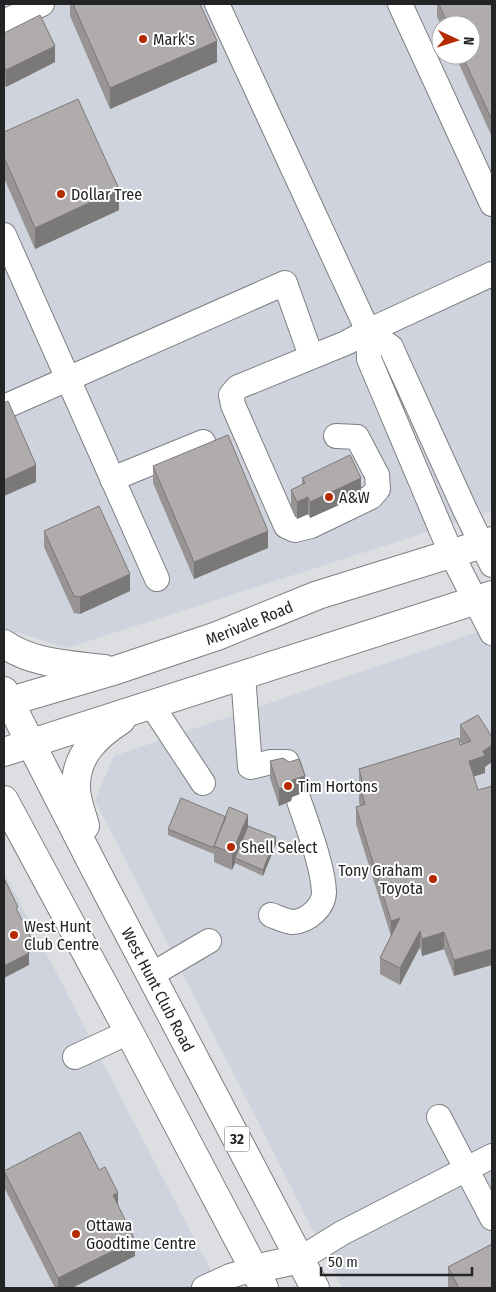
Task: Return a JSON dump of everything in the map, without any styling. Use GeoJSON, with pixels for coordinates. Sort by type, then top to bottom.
{"type":"FeatureCollection","features":[{"type":"Feature","properties":{"kind":"main road","name":"Merivale Road"},"geometry":{"type":"LineString","coordinates":[[6,698],[116,670],[217,636],[318,595],[452,553],[489,550]]}},
{"type":"Feature","properties":{"kind":"main road"},"geometry":{"type":"LineString","coordinates":[[4,752],[484,598]]}},
{"type":"Feature","properties":{"kind":"main road"},"geometry":{"type":"LineString","coordinates":[[4,644],[23,654],[52,663],[116,670]]}},
{"type":"Feature","properties":{"kind":"main road","name":"West Hunt Club Road"},"geometry":{"type":"LineString","coordinates":[[6,698],[315,1288]]}},
{"type":"Feature","properties":{"kind":"main road"},"geometry":{"type":"LineString","coordinates":[[95,869],[76,789],[78,772],[83,756],[94,741],[106,730],[146,706]]}},
{"type":"Feature","properties":{"kind":"main road"},"geometry":{"type":"LineString","coordinates":[[4,800],[11,822],[129,1032],[259,1279],[300,1259]]}},
{"type":"Feature","properties":{"kind":"street"},"geometry":{"type":"LineString","coordinates":[[4,22],[42,4]]}},
{"type":"Feature","properties":{"kind":"street"},"geometry":{"type":"LineString","coordinates":[[217,4],[368,330],[369,359],[452,553],[484,598],[492,633]]}},
{"type":"Feature","properties":{"kind":"street"},"geometry":{"type":"LineString","coordinates":[[400,4],[492,204]]}},
{"type":"Feature","properties":{"kind":"street"},"geometry":{"type":"LineString","coordinates":[[4,234],[156,579]]}},
{"type":"Feature","properties":{"kind":"street"},"geometry":{"type":"LineString","coordinates":[[336,436],[357,437],[377,475],[378,489],[371,497],[362,502],[311,526],[295,530],[286,526],[232,405],[231,395],[238,387],[346,342],[368,330],[492,274]]}},
{"type":"Feature","properties":{"kind":"street"},"geometry":{"type":"LineString","coordinates":[[4,407],[285,283],[311,356]]}},
{"type":"Feature","properties":{"kind":"street"},"geometry":{"type":"LineString","coordinates":[[368,330],[390,347],[394,354],[465,510],[489,550]]}},
{"type":"Feature","properties":{"kind":"street"},"geometry":{"type":"LineString","coordinates":[[112,479],[203,442]]}},
{"type":"Feature","properties":{"kind":"street"},"geometry":{"type":"LineString","coordinates":[[243,675],[250,767],[271,762],[287,762],[319,866],[324,893],[322,902],[310,916],[293,922],[271,915]]}},
{"type":"Feature","properties":{"kind":"street"},"geometry":{"type":"LineString","coordinates":[[146,706],[203,784]]}},
{"type":"Feature","properties":{"kind":"street"},"geometry":{"type":"LineString","coordinates":[[151,975],[209,941]]}},
{"type":"Feature","properties":{"kind":"street"},"geometry":{"type":"LineString","coordinates":[[75,1057],[129,1032]]}},
{"type":"Feature","properties":{"kind":"street"},"geometry":{"type":"LineString","coordinates":[[439,1117],[492,1218]]}},
{"type":"Feature","properties":{"kind":"street"},"geometry":{"type":"LineString","coordinates":[[300,1259],[342,1233],[492,1156]]}},
{"type":"Feature","properties":{"kind":"street"},"geometry":{"type":"LineString","coordinates":[[204,1288],[230,1276],[259,1279]]}},
{"type":"Feature","properties":{"kind":"shaded area"},"geometry":{"type":"Polygon","coordinates":[[[4,4],[492,4],[492,511],[67,648],[6,629],[4,626],[4,4]]]}},
{"type":"Feature","properties":{"kind":"shaded area"},"geometry":{"type":"Polygon","coordinates":[[[492,627],[492,1288],[342,1288],[95,800],[114,756],[492,627]]]}},
{"type":"Feature","properties":{"kind":"shaded area"},"geometry":{"type":"Polygon","coordinates":[[[4,872],[220,1288],[4,1288],[4,872]]]}},
{"type":"Feature","properties":{"kind":"building","name":"Mark's"},"geometry":{"type":"Polygon","coordinates":[[[73,4],[200,4],[217,41],[110,88],[73,4]]]}},
{"type":"Feature","properties":{"kind":"building"},"geometry":{"type":"Polygon","coordinates":[[[439,4],[492,4],[492,120],[467,65],[481,65],[481,15],[444,15],[439,4]]]}},
{"type":"Feature","properties":{"kind":"building"},"geometry":{"type":"Polygon","coordinates":[[[40,15],[55,46],[6,70],[4,66],[4,33],[40,15]]]}},
{"type":"Feature","properties":{"kind":"building","name":"Dollar Tree"},"geometry":{"type":"Polygon","coordinates":[[[78,99],[119,189],[35,228],[4,157],[4,132],[78,99]]]}},
{"type":"Feature","properties":{"kind":"building"},"geometry":{"type":"Polygon","coordinates":[[[8,401],[36,465],[4,480],[4,403],[8,401]]]}},
{"type":"Feature","properties":{"kind":"building"},"geometry":{"type":"Polygon","coordinates":[[[228,435],[268,531],[194,562],[153,466],[228,435]]]}},
{"type":"Feature","properties":{"kind":"building"},"geometry":{"type":"Polygon","coordinates":[[[350,455],[361,478],[310,502],[308,497],[297,502],[291,490],[305,483],[302,478],[350,455]]]}},
{"type":"Feature","properties":{"kind":"building"},"geometry":{"type":"Polygon","coordinates":[[[99,506],[130,574],[80,597],[74,596],[44,531],[99,506]]]}},
{"type":"Feature","properties":{"kind":"building","name":"Tony Graham Toyota"},"geometry":{"type":"Polygon","coordinates":[[[478,715],[492,737],[492,745],[483,751],[485,756],[469,761],[478,790],[492,786],[492,949],[454,960],[444,932],[422,939],[420,931],[400,968],[380,958],[400,918],[391,921],[356,807],[365,804],[359,785],[363,784],[359,769],[459,738],[460,745],[471,741],[460,725],[478,715]]]}},
{"type":"Feature","properties":{"kind":"building"},"geometry":{"type":"Polygon","coordinates":[[[283,758],[289,762],[299,759],[305,776],[292,780],[291,785],[279,789],[270,761],[283,758]]]}},
{"type":"Feature","properties":{"kind":"building"},"geometry":{"type":"Polygon","coordinates":[[[181,798],[226,817],[214,848],[168,829],[181,798]]]}},
{"type":"Feature","properties":{"kind":"building"},"geometry":{"type":"Polygon","coordinates":[[[229,807],[248,815],[232,853],[214,846],[229,807]]]}},
{"type":"Feature","properties":{"kind":"building"},"geometry":{"type":"Polygon","coordinates":[[[248,826],[276,837],[263,870],[235,858],[248,826]]]}},
{"type":"Feature","properties":{"kind":"building","name":"West Hunt Club Centre"},"geometry":{"type":"Polygon","coordinates":[[[4,878],[31,938],[24,942],[29,953],[4,966],[4,878]]]}},
{"type":"Feature","properties":{"kind":"building","name":"Ottawa Goodtime Centre"},"geometry":{"type":"Polygon","coordinates":[[[80,1132],[99,1170],[105,1167],[118,1193],[113,1195],[135,1240],[58,1278],[4,1171],[80,1132]]]}},
{"type":"Feature","properties":{"kind":"building"},"geometry":{"type":"Polygon","coordinates":[[[492,1244],[492,1288],[459,1288],[448,1267],[492,1244]]]}},
{"type":"Feature","properties":{"kind":"place","name":"Mark's"},"geometry":{"type":"Point","coordinates":[143,39]}},
{"type":"Feature","properties":{"kind":"place","name":"Dollar Tree"},"geometry":{"type":"Point","coordinates":[61,194]}},
{"type":"Feature","properties":{"kind":"place","name":"A&W"},"geometry":{"type":"Point","coordinates":[329,497]}},
{"type":"Feature","properties":{"kind":"place","name":"Tim Hortons"},"geometry":{"type":"Point","coordinates":[288,786]}},
{"type":"Feature","properties":{"kind":"place","name":"Shell Select"},"geometry":{"type":"Point","coordinates":[231,847]}},
{"type":"Feature","properties":{"kind":"place","name":"Tony Graham Toyota"},"geometry":{"type":"Point","coordinates":[433,879]}},
{"type":"Feature","properties":{"kind":"place","name":"West Hunt Club Centre"},"geometry":{"type":"Point","coordinates":[14,935]}},
{"type":"Feature","properties":{"kind":"place","name":"Ottawa Goodtime Centre"},"geometry":{"type":"Point","coordinates":[76,1234]}}]}
